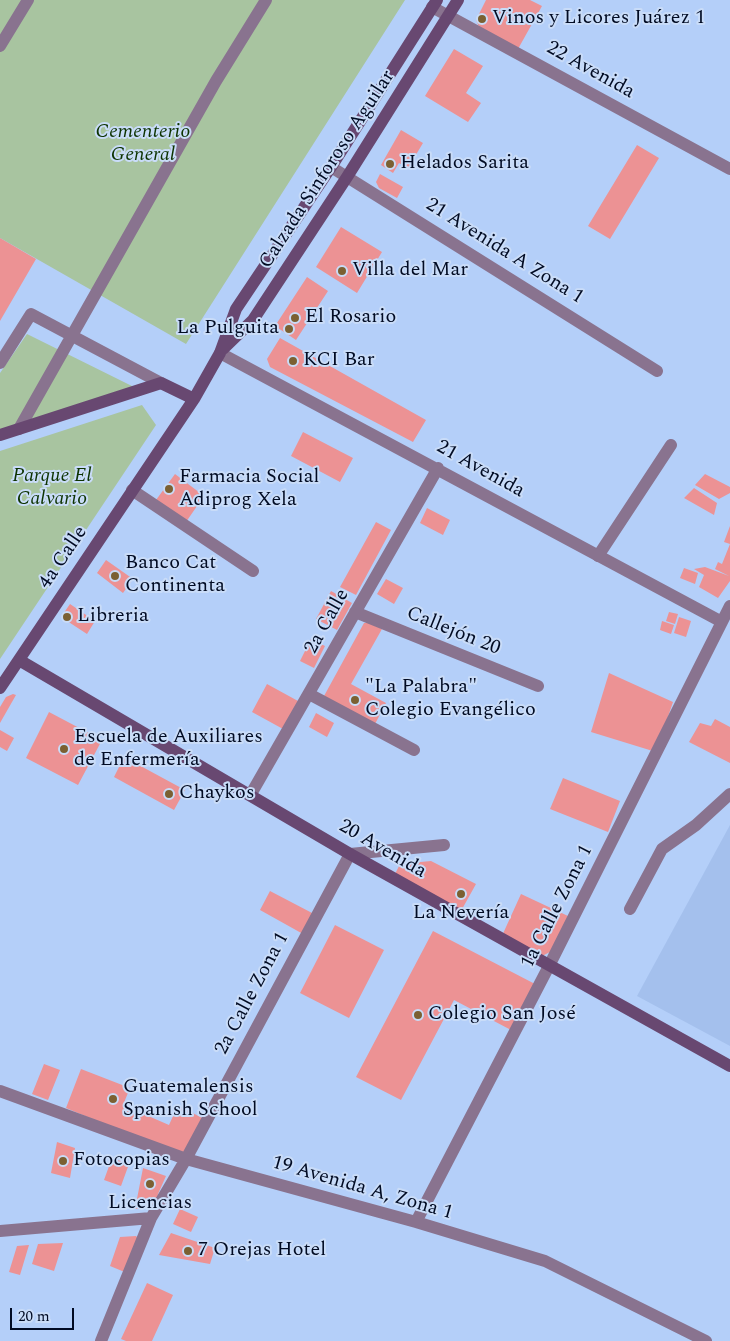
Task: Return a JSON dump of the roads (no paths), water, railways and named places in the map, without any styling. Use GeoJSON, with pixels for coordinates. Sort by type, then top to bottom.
{"type":"FeatureCollection","features":[{"type":"Feature","properties":{"kind":"main road","name":"Calzada Sinforoso Aguilar"},"geometry":{"type":"LineString","coordinates":[[220,353],[253,320],[347,177],[458,0]]}},
{"type":"Feature","properties":{"kind":"main road","name":"Calzada Sinforoso Aguilar"},"geometry":{"type":"LineString","coordinates":[[194,399],[220,353],[236,309],[330,167],[434,3]]}},
{"type":"Feature","properties":{"kind":"main road"},"geometry":{"type":"LineString","coordinates":[[0,435],[161,384],[194,399]]}},
{"type":"Feature","properties":{"kind":"main road","name":"4a Calle"},"geometry":{"type":"LineString","coordinates":[[0,688],[194,399]]}},
{"type":"Feature","properties":{"kind":"main road","name":"20 Avenida"},"geometry":{"type":"LineString","coordinates":[[18,660],[251,794],[350,854],[730,1066]]}},
{"type":"Feature","properties":{"kind":"street"},"geometry":{"type":"LineString","coordinates":[[0,46],[28,0]]}},
{"type":"Feature","properties":{"kind":"street"},"geometry":{"type":"LineString","coordinates":[[19,429],[216,81],[266,0]]}},
{"type":"Feature","properties":{"kind":"street","name":"22 Avenida"},"geometry":{"type":"LineString","coordinates":[[434,3],[448,15],[730,169]]}},
{"type":"Feature","properties":{"kind":"street","name":"21 Avenida A Zona 1"},"geometry":{"type":"LineString","coordinates":[[330,167],[657,371]]}},
{"type":"Feature","properties":{"kind":"street"},"geometry":{"type":"LineString","coordinates":[[0,363],[31,314],[70,337],[161,384]]}},
{"type":"Feature","properties":{"kind":"street","name":"21 Avenida"},"geometry":{"type":"LineString","coordinates":[[220,353],[438,468],[722,622]]}},
{"type":"Feature","properties":{"kind":"street"},"geometry":{"type":"LineString","coordinates":[[598,556],[671,445]]}},
{"type":"Feature","properties":{"kind":"street","name":"2a Calle"},"geometry":{"type":"LineString","coordinates":[[251,794],[438,468]]}},
{"type":"Feature","properties":{"kind":"street"},"geometry":{"type":"LineString","coordinates":[[132,490],[253,571]]}},
{"type":"Feature","properties":{"kind":"street","name":"1a Calle Zona 1"},"geometry":{"type":"LineString","coordinates":[[416,1222],[549,966],[730,606]]}},
{"type":"Feature","properties":{"kind":"street","name":"Callejón 20"},"geometry":{"type":"LineString","coordinates":[[354,612],[538,686]]}},
{"type":"Feature","properties":{"kind":"street"},"geometry":{"type":"LineString","coordinates":[[308,694],[414,750]]}},
{"type":"Feature","properties":{"kind":"street"},"geometry":{"type":"LineString","coordinates":[[630,909],[662,849],[696,825],[730,794]]}},
{"type":"Feature","properties":{"kind":"street"},"geometry":{"type":"LineString","coordinates":[[350,854],[444,845]]}},
{"type":"Feature","properties":{"kind":"street","name":"2a Calle Zona 1"},"geometry":{"type":"LineString","coordinates":[[103,1340],[151,1218],[186,1158],[350,854]]}},
{"type":"Feature","properties":{"kind":"street","name":"19 Avenida A, Zona 1"},"geometry":{"type":"LineString","coordinates":[[0,1091],[186,1158],[416,1222],[546,1261],[706,1341]]}},
{"type":"Feature","properties":{"kind":"street"},"geometry":{"type":"LineString","coordinates":[[0,1231],[151,1218]]}},
{"type":"Feature","properties":{"kind":"place","name":"Vinos y Licores Juárez 1"},"geometry":{"type":"Point","coordinates":[482,19]}},
{"type":"Feature","properties":{"kind":"place","name":"Helados Sarita"},"geometry":{"type":"Point","coordinates":[390,164]}},
{"type":"Feature","properties":{"kind":"place","name":"Villa del Mar"},"geometry":{"type":"Point","coordinates":[342,271]}},
{"type":"Feature","properties":{"kind":"place","name":"El Rosario"},"geometry":{"type":"Point","coordinates":[295,318]}},
{"type":"Feature","properties":{"kind":"place","name":"La Pulguita"},"geometry":{"type":"Point","coordinates":[289,329]}},
{"type":"Feature","properties":{"kind":"place","name":"KCI Bar"},"geometry":{"type":"Point","coordinates":[293,361]}},
{"type":"Feature","properties":{"kind":"place","name":"Farmacia Social Adiprog Xela"},"geometry":{"type":"Point","coordinates":[169,489]}},
{"type":"Feature","properties":{"kind":"place","name":"Banco Cat Continenta"},"geometry":{"type":"Point","coordinates":[115,576]}},
{"type":"Feature","properties":{"kind":"place","name":"Libreria"},"geometry":{"type":"Point","coordinates":[67,617]}},
{"type":"Feature","properties":{"kind":"place","name":"\"La Palabra\" Colegio Evangélico"},"geometry":{"type":"Point","coordinates":[355,700]}},
{"type":"Feature","properties":{"kind":"place","name":"Escuela de Auxiliares de Enfermería"},"geometry":{"type":"Point","coordinates":[64,749]}},
{"type":"Feature","properties":{"kind":"place","name":"Chaykos"},"geometry":{"type":"Point","coordinates":[169,794]}},
{"type":"Feature","properties":{"kind":"place","name":"La Nevería"},"geometry":{"type":"Point","coordinates":[461,894]}},
{"type":"Feature","properties":{"kind":"place","name":"Colegio San José"},"geometry":{"type":"Point","coordinates":[418,1015]}},
{"type":"Feature","properties":{"kind":"place","name":"Guatemalensis Spanish School"},"geometry":{"type":"Point","coordinates":[113,1099]}},
{"type":"Feature","properties":{"kind":"place","name":"Fotocopias"},"geometry":{"type":"Point","coordinates":[63,1161]}},
{"type":"Feature","properties":{"kind":"place","name":"Licencias"},"geometry":{"type":"Point","coordinates":[150,1184]}},
{"type":"Feature","properties":{"kind":"place","name":"7 Orejas Hotel"},"geometry":{"type":"Point","coordinates":[188,1251]}},
{"type":"Feature","properties":{"kind":"park label","name":"Cementerio General"},"geometry":{"type":"Point","coordinates":[143,144]}},
{"type":"Feature","properties":{"kind":"park label","name":"Parque El Calvario"},"geometry":{"type":"Point","coordinates":[52,488]}}]}
